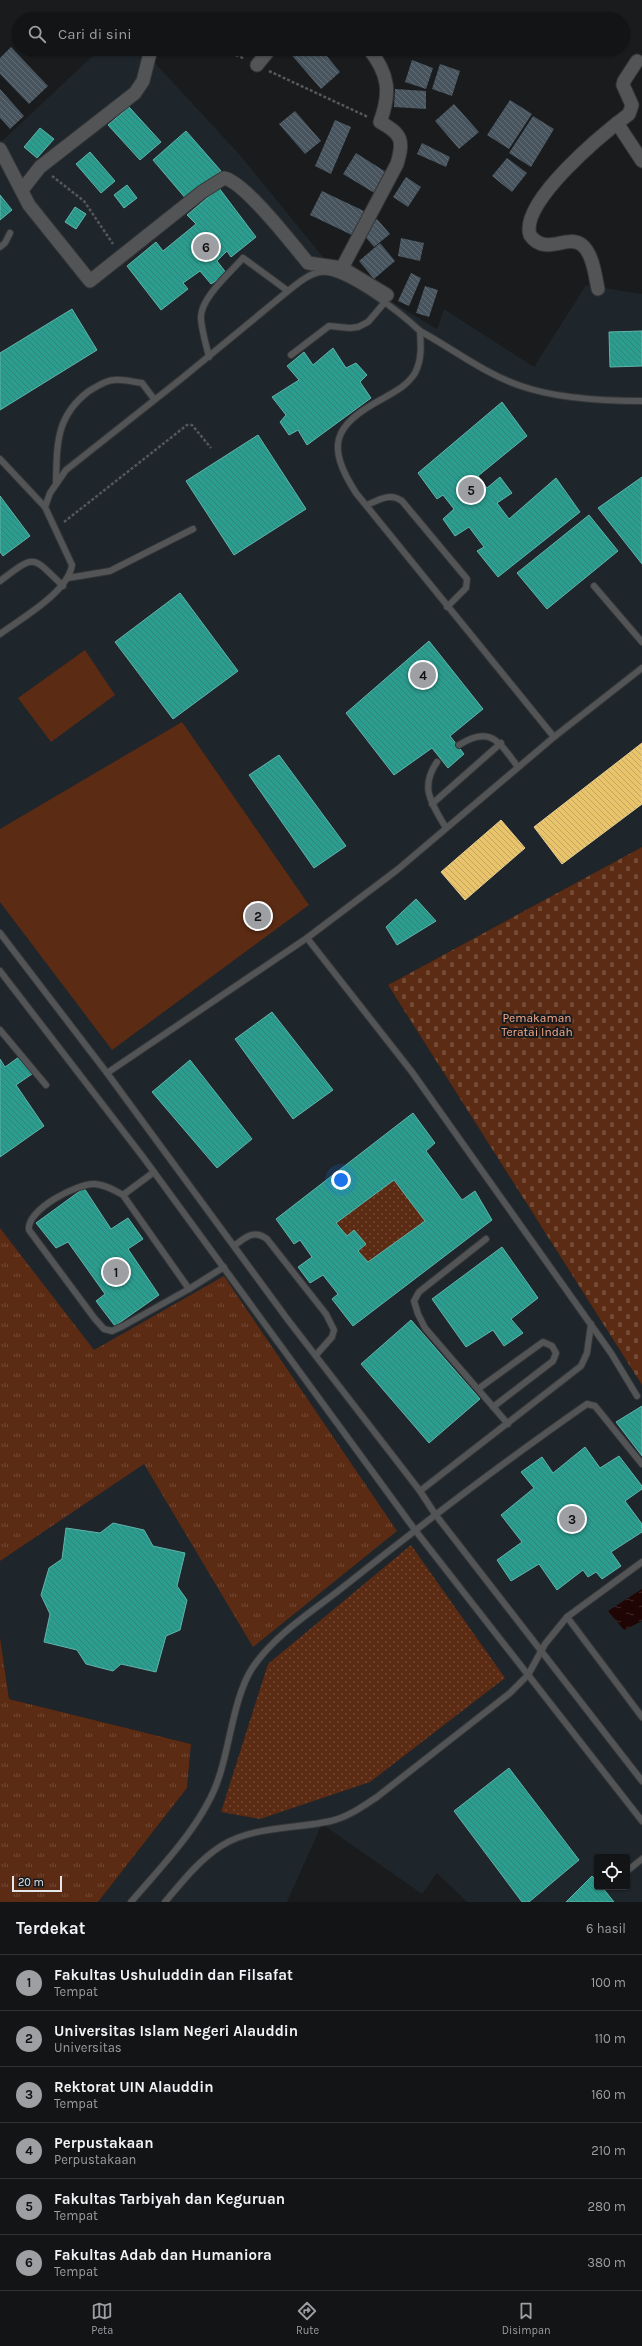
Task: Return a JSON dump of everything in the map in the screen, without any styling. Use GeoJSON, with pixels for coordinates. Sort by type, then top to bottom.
{"type":"FeatureCollection","features":[{"type":"Feature","properties":{"kind":"street"},"geometry":{"type":"LineString","coordinates":[[22,190],[40,167],[135,93],[143,81],[149,56]]}},
{"type":"Feature","properties":{"kind":"street"},"geometry":{"type":"LineString","coordinates":[[257,65],[264,56]]}},
{"type":"Feature","properties":{"kind":"street"},"geometry":{"type":"LineString","coordinates":[[342,268],[375,208],[399,159],[401,140],[396,130],[380,122],[387,105],[388,91],[374,56]]}},
{"type":"Feature","properties":{"kind":"street"},"geometry":{"type":"LineString","coordinates":[[598,289],[592,261],[582,245],[576,242],[547,245],[540,244],[534,240],[528,230],[535,210],[574,159],[629,114],[632,105],[624,81],[637,61]]}},
{"type":"Feature","properties":{"kind":"street"},"geometry":{"type":"LineString","coordinates":[[617,123],[642,161]]}},
{"type":"Feature","properties":{"kind":"street"},"geometry":{"type":"LineString","coordinates":[[0,149],[29,205],[90,281],[202,192],[224,178],[232,180],[250,196],[282,231],[308,263],[342,268],[386,298]]}},
{"type":"Feature","properties":{"kind":"lane"},"geometry":{"type":"LineString","coordinates":[[0,247],[5,243],[10,233]]}},
{"type":"Feature","properties":{"kind":"lane"},"geometry":{"type":"LineString","coordinates":[[208,356],[200,318],[202,311],[211,294],[243,258],[288,291]]}},
{"type":"Feature","properties":{"kind":"lane"},"geometry":{"type":"LineString","coordinates":[[45,507],[56,482],[76,461],[302,280],[318,272],[326,271],[386,298],[420,331],[479,366],[522,387],[575,397],[642,401]]}},
{"type":"Feature","properties":{"kind":"lane"},"geometry":{"type":"LineString","coordinates":[[291,355],[329,326],[350,328],[368,322],[386,298]]}},
{"type":"Feature","properties":{"kind":"lane"},"geometry":{"type":"LineString","coordinates":[[420,331],[421,350],[414,374],[400,390],[380,400],[350,420],[337,442],[340,462],[346,478],[367,505],[447,607],[554,737]]}},
{"type":"Feature","properties":{"kind":"lane"},"geometry":{"type":"LineString","coordinates":[[56,482],[56,446],[61,425],[70,409],[83,396],[95,387],[113,380],[142,383],[154,399]]}},
{"type":"Feature","properties":{"kind":"lane"},"geometry":{"type":"LineString","coordinates":[[0,459],[45,507],[54,530],[72,565],[68,578],[63,586],[0,634]]}},
{"type":"Feature","properties":{"kind":"lane"},"geometry":{"type":"LineString","coordinates":[[367,505],[392,496],[402,501],[467,579],[466,588],[447,607]]}},
{"type":"Feature","properties":{"kind":"lane"},"geometry":{"type":"LineString","coordinates":[[68,578],[110,571],[193,529]]}},
{"type":"Feature","properties":{"kind":"lane"},"geometry":{"type":"LineString","coordinates":[[0,581],[25,562],[31,560],[39,563],[63,586]]}},
{"type":"Feature","properties":{"kind":"lane"},"geometry":{"type":"LineString","coordinates":[[594,586],[642,642]]}},
{"type":"Feature","properties":{"kind":"lane"},"geometry":{"type":"LineString","coordinates":[[107,1073],[307,938],[397,870],[554,737],[642,668]]}},
{"type":"Feature","properties":{"kind":"lane"},"geometry":{"type":"LineString","coordinates":[[459,745],[472,737],[481,735],[491,737],[501,744],[518,767]]}},
{"type":"Feature","properties":{"kind":"lane"},"geometry":{"type":"LineString","coordinates":[[432,804],[501,744]]}},
{"type":"Feature","properties":{"kind":"lane"},"geometry":{"type":"LineString","coordinates":[[437,762],[427,781],[432,804],[446,828]]}},
{"type":"Feature","properties":{"kind":"lane"},"geometry":{"type":"LineString","coordinates":[[0,933],[107,1073],[288,1320],[420,1491],[435,1514],[541,1653],[642,1781]]}},
{"type":"Feature","properties":{"kind":"lane"},"geometry":{"type":"LineString","coordinates":[[307,938],[412,1072],[591,1324],[637,1396]]}},
{"type":"Feature","properties":{"kind":"lane"},"geometry":{"type":"LineString","coordinates":[[0,971],[154,1172],[415,1530],[642,1821]]}},
{"type":"Feature","properties":{"kind":"lane"},"geometry":{"type":"LineString","coordinates":[[0,1030],[46,1085]]}},
{"type":"Feature","properties":{"kind":"lane"},"geometry":{"type":"LineString","coordinates":[[123,1195],[154,1172]]}},
{"type":"Feature","properties":{"kind":"lane"},"geometry":{"type":"LineString","coordinates":[[189,1289],[123,1195],[108,1187],[94,1184],[79,1186],[55,1199],[35,1214],[30,1220],[29,1230],[95,1319],[104,1329],[112,1331],[189,1289],[224,1267]]}},
{"type":"Feature","properties":{"kind":"lane"},"geometry":{"type":"LineString","coordinates":[[234,1246],[254,1233],[263,1236],[280,1253],[322,1308],[334,1330],[332,1337],[316,1355]]}},
{"type":"Feature","properties":{"kind":"lane"},"geometry":{"type":"LineString","coordinates":[[486,1238],[419,1292],[414,1301],[418,1314],[425,1328],[508,1424]]}},
{"type":"Feature","properties":{"kind":"lane"},"geometry":{"type":"LineString","coordinates":[[420,1491],[508,1424],[580,1366],[588,1353],[591,1324]]}},
{"type":"Feature","properties":{"kind":"lane"},"geometry":{"type":"LineString","coordinates":[[478,1389],[543,1342],[552,1346],[556,1353],[553,1361],[493,1407]]}},
{"type":"Feature","properties":{"kind":"lane"},"geometry":{"type":"LineString","coordinates":[[131,1902],[181,1842],[212,1794],[219,1778],[244,1684],[252,1668],[282,1635],[435,1514],[587,1404],[595,1406],[642,1464]]}},
{"type":"Feature","properties":{"kind":"lane"},"geometry":{"type":"LineString","coordinates":[[164,1902],[194,1868],[228,1842],[252,1835],[332,1821],[354,1812],[377,1797],[473,1724],[528,1676],[545,1644],[567,1617],[642,1562]]}},
{"type":"Feature","properties":{"kind":"lane"},"geometry":{"type":"LineString","coordinates":[[567,1617],[642,1717]]}},
{"type":"Feature","properties":{"kind":"lane"},"geometry":{"type":"LineString","coordinates":[[630,1869],[642,1859]]}},
{"type":"Feature","properties":{"kind":"path"},"geometry":{"type":"LineString","coordinates":[[237,56],[338,105],[380,122]]}},
{"type":"Feature","properties":{"kind":"path"},"geometry":{"type":"LineString","coordinates":[[40,167],[84,201],[121,256]]}},
{"type":"Feature","properties":{"kind":"path"},"geometry":{"type":"LineString","coordinates":[[54,530],[187,425],[192,425],[196,428],[211,448]]}},
{"type":"Feature","properties":{"kind":"shaded area"},"geometry":{"type":"Polygon","coordinates":[[[93,56],[148,56],[240,155],[328,263],[437,329],[444,309],[534,367],[586,285],[642,294],[642,847],[388,985],[642,1385],[642,1902],[467,1902],[437,1873],[422,1894],[322,1824],[287,1902],[98,1902],[187,1788],[191,1744],[9,1699],[0,1637],[0,140],[2,141],[93,56]]]}},
{"type":"Feature","properties":{"kind":"green space"},"geometry":{"type":"Polygon","coordinates":[[[85,650],[115,695],[51,742],[18,698],[85,650]]]}},
{"type":"Feature","properties":{"kind":"green space"},"geometry":{"type":"Polygon","coordinates":[[[182,722],[309,905],[112,1050],[0,902],[0,829],[182,722]]]}},
{"type":"Feature","properties":{"kind":"green space","name":"Pemakaman Teratai Indah"},"geometry":{"type":"Polygon","coordinates":[[[642,847],[642,1385],[388,985],[642,847]]]}},
{"type":"Feature","properties":{"kind":"green space"},"geometry":{"type":"Polygon","coordinates":[[[394,1180],[425,1221],[368,1262],[358,1251],[366,1244],[354,1230],[347,1236],[336,1223],[394,1180]]]}},
{"type":"Feature","properties":{"kind":"green space"},"geometry":{"type":"Polygon","coordinates":[[[0,1228],[94,1350],[224,1276],[397,1531],[253,1647],[144,1464],[0,1561],[0,1228]]]}},
{"type":"Feature","properties":{"kind":"green space"},"geometry":{"type":"Polygon","coordinates":[[[411,1545],[505,1678],[370,1782],[260,1819],[221,1812],[268,1664],[411,1545]]]}},
{"type":"Feature","properties":{"kind":"green space"},"geometry":{"type":"Polygon","coordinates":[[[0,1637],[9,1699],[191,1744],[187,1788],[98,1902],[0,1902],[0,1637]]]}},
{"type":"Feature","properties":{"kind":"water"},"geometry":{"type":"Polygon","coordinates":[[[642,1589],[642,1621],[624,1630],[608,1611],[642,1589]]]}},
{"type":"Feature","properties":{"kind":"building: Hunian"},"geometry":{"type":"Polygon","coordinates":[[[642,743],[642,804],[562,864],[534,827],[642,743]]]}},
{"type":"Feature","properties":{"kind":"building: Hunian"},"geometry":{"type":"Polygon","coordinates":[[[501,820],[525,848],[465,900],[441,872],[501,820]]]}},
{"type":"Feature","properties":{"kind":"building: Sekolah"},"geometry":{"type":"Polygon","coordinates":[[[129,107],[161,142],[140,160],[108,125],[129,107]]]}},
{"type":"Feature","properties":{"kind":"building: Sekolah"},"geometry":{"type":"Polygon","coordinates":[[[40,128],[54,139],[37,158],[24,147],[40,128]]]}},
{"type":"Feature","properties":{"kind":"building: Sekolah"},"geometry":{"type":"Polygon","coordinates":[[[186,131],[221,171],[187,200],[153,160],[186,131]]]}},
{"type":"Feature","properties":{"kind":"building: Sekolah"},"geometry":{"type":"Polygon","coordinates":[[[90,152],[115,181],[101,193],[76,164],[90,152]]]}},
{"type":"Feature","properties":{"kind":"building: Sekolah"},"geometry":{"type":"Polygon","coordinates":[[[127,185],[137,198],[124,208],[114,195],[127,185]]]}},
{"type":"Feature","properties":{"kind":"building: Sekolah"},"geometry":{"type":"Polygon","coordinates":[[[219,188],[256,237],[231,257],[227,251],[217,261],[227,274],[211,284],[200,271],[183,283],[188,289],[161,310],[127,266],[156,242],[163,251],[196,224],[187,215],[219,188]]]}},
{"type":"Feature","properties":{"kind":"building: Sekolah"},"geometry":{"type":"Polygon","coordinates":[[[0,195],[12,210],[0,220],[0,195]]]}},
{"type":"Feature","properties":{"kind":"building: Sekolah"},"geometry":{"type":"Polygon","coordinates":[[[75,207],[86,214],[76,229],[65,222],[75,207]]]}},
{"type":"Feature","properties":{"kind":"building: Sekolah"},"geometry":{"type":"Polygon","coordinates":[[[72,309],[97,350],[0,410],[0,353],[72,309]]]}},
{"type":"Feature","properties":{"kind":"building: Sekolah"},"geometry":{"type":"Polygon","coordinates":[[[642,331],[642,366],[610,367],[609,332],[642,331]]]}},
{"type":"Feature","properties":{"kind":"building: Sekolah"},"geometry":{"type":"Polygon","coordinates":[[[333,348],[346,368],[356,363],[367,375],[360,382],[371,398],[307,445],[298,430],[289,435],[280,422],[286,415],[272,397],[299,380],[287,366],[304,352],[313,365],[333,348]]]}},
{"type":"Feature","properties":{"kind":"building: Sekolah"},"geometry":{"type":"Polygon","coordinates":[[[502,402],[527,436],[478,476],[487,488],[500,477],[512,493],[497,503],[509,519],[556,478],[580,512],[498,577],[477,551],[484,547],[469,527],[455,536],[443,519],[454,509],[443,495],[437,499],[418,473],[502,402]]]}},
{"type":"Feature","properties":{"kind":"building: Sekolah"},"geometry":{"type":"Polygon","coordinates":[[[258,435],[306,509],[234,555],[186,481],[258,435]]]}},
{"type":"Feature","properties":{"kind":"building: Sekolah"},"geometry":{"type":"Polygon","coordinates":[[[642,477],[642,564],[598,508],[642,477]]]}},
{"type":"Feature","properties":{"kind":"building: Sekolah"},"geometry":{"type":"Polygon","coordinates":[[[0,496],[30,536],[3,556],[0,552],[0,496]]]}},
{"type":"Feature","properties":{"kind":"building: Sekolah"},"geometry":{"type":"Polygon","coordinates":[[[589,515],[618,551],[547,609],[517,573],[589,515]]]}},
{"type":"Feature","properties":{"kind":"building: Sekolah"},"geometry":{"type":"Polygon","coordinates":[[[180,593],[238,671],[173,719],[115,642],[180,593]]]}},
{"type":"Feature","properties":{"kind":"building: Sekolah"},"geometry":{"type":"Polygon","coordinates":[[[429,641],[483,709],[450,736],[464,754],[448,768],[432,748],[394,775],[346,713],[429,641]]]}},
{"type":"Feature","properties":{"kind":"building: Sekolah"},"geometry":{"type":"Polygon","coordinates":[[[279,755],[346,846],[314,868],[249,775],[279,755]]]}},
{"type":"Feature","properties":{"kind":"building: Sekolah"},"geometry":{"type":"Polygon","coordinates":[[[416,899],[436,921],[397,945],[386,927],[416,899]]]}},
{"type":"Feature","properties":{"kind":"building: Sekolah"},"geometry":{"type":"Polygon","coordinates":[[[272,1012],[333,1090],[293,1119],[235,1039],[272,1012]]]}},
{"type":"Feature","properties":{"kind":"building: Sekolah"},"geometry":{"type":"Polygon","coordinates":[[[19,1057],[32,1074],[16,1085],[44,1126],[0,1157],[0,1059],[5,1067],[19,1057]]]}},
{"type":"Feature","properties":{"kind":"building: Sekolah"},"geometry":{"type":"Polygon","coordinates":[[[190,1060],[252,1139],[217,1168],[152,1092],[190,1060]]]}},
{"type":"Feature","properties":{"kind":"building: Sekolah"},"geometry":{"type":"Polygon","coordinates":[[[413,1113],[435,1143],[426,1151],[462,1200],[475,1191],[492,1220],[353,1326],[332,1299],[338,1294],[323,1275],[310,1283],[298,1267],[312,1257],[300,1240],[294,1244],[276,1219],[413,1113]],[[394,1180],[336,1223],[347,1236],[354,1230],[366,1244],[358,1251],[368,1262],[425,1221],[394,1180]]]}},
{"type":"Feature","properties":{"kind":"building: Sekolah"},"geometry":{"type":"Polygon","coordinates":[[[84,1188],[111,1229],[128,1218],[143,1239],[128,1249],[159,1295],[115,1326],[96,1301],[105,1294],[68,1242],[56,1248],[36,1223],[84,1188]]]}},
{"type":"Feature","properties":{"kind":"building: Sekolah"},"geometry":{"type":"Polygon","coordinates":[[[502,1247],[538,1298],[511,1319],[523,1333],[504,1346],[493,1330],[466,1347],[432,1299],[502,1247]]]}},
{"type":"Feature","properties":{"kind":"building: Sekolah"},"geometry":{"type":"Polygon","coordinates":[[[411,1320],[480,1399],[429,1443],[361,1364],[411,1320]]]}},
{"type":"Feature","properties":{"kind":"building: Sekolah"},"geometry":{"type":"Polygon","coordinates":[[[642,1406],[642,1456],[616,1422],[642,1406]]]}},
{"type":"Feature","properties":{"kind":"building: Sekolah"},"geometry":{"type":"Polygon","coordinates":[[[585,1447],[600,1468],[619,1456],[642,1486],[642,1489],[625,1501],[642,1524],[642,1532],[611,1552],[621,1566],[602,1579],[596,1572],[588,1577],[583,1570],[557,1590],[539,1564],[511,1581],[497,1560],[522,1542],[501,1515],[534,1488],[521,1472],[542,1457],[553,1473],[585,1447]]]}},
{"type":"Feature","properties":{"kind":"building: Sekolah"},"geometry":{"type":"Polygon","coordinates":[[[113,1523],[144,1530],[153,1546],[185,1553],[177,1586],[187,1600],[180,1630],[166,1636],[156,1672],[121,1664],[113,1671],[86,1664],[77,1650],[44,1642],[50,1614],[41,1595],[49,1568],[62,1559],[66,1528],[100,1533],[113,1523]]]}},
{"type":"Feature","properties":{"kind":"building: Sekolah"},"geometry":{"type":"Polygon","coordinates":[[[509,1768],[579,1860],[529,1902],[522,1902],[454,1811],[509,1768]]]}},
{"type":"Feature","properties":{"kind":"building: Sekolah"},"geometry":{"type":"Polygon","coordinates":[[[592,1876],[594,1878],[594,1890],[604,1890],[614,1902],[566,1902],[592,1876]]]}},
{"type":"Feature","properties":{"kind":"building: Lainnya"},"geometry":{"type":"Polygon","coordinates":[[[11,47],[12,56],[20,56],[48,86],[29,104],[0,74],[0,58],[11,47]]]}},
{"type":"Feature","properties":{"kind":"building: Lainnya"},"geometry":{"type":"Polygon","coordinates":[[[292,56],[327,56],[340,72],[321,89],[292,56]]]}},
{"type":"Feature","properties":{"kind":"building: Lainnya"},"geometry":{"type":"Polygon","coordinates":[[[412,60],[433,68],[426,89],[405,82],[412,60]]]}},
{"type":"Feature","properties":{"kind":"building: Lainnya"},"geometry":{"type":"Polygon","coordinates":[[[440,64],[460,71],[452,96],[432,89],[440,64]]]}},
{"type":"Feature","properties":{"kind":"building: Lainnya"},"geometry":{"type":"Polygon","coordinates":[[[0,89],[24,116],[10,129],[0,118],[0,89]]]}},
{"type":"Feature","properties":{"kind":"building: Lainnya"},"geometry":{"type":"Polygon","coordinates":[[[395,89],[426,91],[426,109],[394,107],[395,89]]]}},
{"type":"Feature","properties":{"kind":"building: Lainnya"},"geometry":{"type":"Polygon","coordinates":[[[510,100],[532,114],[509,149],[487,135],[510,100]]]}},
{"type":"Feature","properties":{"kind":"building: Lainnya"},"geometry":{"type":"Polygon","coordinates":[[[454,104],[479,132],[459,149],[435,121],[454,104]]]}},
{"type":"Feature","properties":{"kind":"building: Lainnya"},"geometry":{"type":"Polygon","coordinates":[[[295,111],[321,141],[305,154],[279,124],[295,111]]]}},
{"type":"Feature","properties":{"kind":"building: Lainnya"},"geometry":{"type":"Polygon","coordinates":[[[533,116],[554,129],[531,167],[509,153],[533,116]]]}},
{"type":"Feature","properties":{"kind":"building: Lainnya"},"geometry":{"type":"Polygon","coordinates":[[[335,120],[351,127],[331,174],[315,166],[335,120]]]}},
{"type":"Feature","properties":{"kind":"building: Lainnya"},"geometry":{"type":"Polygon","coordinates":[[[422,143],[450,157],[446,167],[417,154],[422,143]]]}},
{"type":"Feature","properties":{"kind":"building: Lainnya"},"geometry":{"type":"Polygon","coordinates":[[[356,153],[389,174],[376,194],[343,174],[356,153]]]}},
{"type":"Feature","properties":{"kind":"building: Lainnya"},"geometry":{"type":"Polygon","coordinates":[[[507,158],[527,173],[512,192],[492,176],[507,158]]]}},
{"type":"Feature","properties":{"kind":"building: Lainnya"},"geometry":{"type":"Polygon","coordinates":[[[406,177],[421,187],[408,207],[393,197],[406,177]]]}},
{"type":"Feature","properties":{"kind":"building: Lainnya"},"geometry":{"type":"Polygon","coordinates":[[[322,191],[364,211],[356,237],[310,215],[322,191]]]}},
{"type":"Feature","properties":{"kind":"building: Lainnya"},"geometry":{"type":"Polygon","coordinates":[[[377,219],[390,234],[374,247],[362,233],[377,219]]]}},
{"type":"Feature","properties":{"kind":"building: Lainnya"},"geometry":{"type":"Polygon","coordinates":[[[401,238],[424,243],[420,261],[398,256],[401,238]]]}},
{"type":"Feature","properties":{"kind":"building: Lainnya"},"geometry":{"type":"Polygon","coordinates":[[[380,243],[395,261],[374,279],[359,261],[380,243]]]}},
{"type":"Feature","properties":{"kind":"building: Lainnya"},"geometry":{"type":"Polygon","coordinates":[[[411,273],[421,278],[409,306],[398,301],[411,273]]]}},
{"type":"Feature","properties":{"kind":"building: Lainnya"},"geometry":{"type":"Polygon","coordinates":[[[425,286],[438,290],[429,317],[416,313],[425,286]]]}},
{"type":"Feature","properties":{"kind":"place","name":"Fakultas Adab dan Humaniora"},"geometry":{"type":"Point","coordinates":[206,247]}},
{"type":"Feature","properties":{"kind":"place","name":"Fakultas Tarbiyah dan Keguruan"},"geometry":{"type":"Point","coordinates":[471,490]}},
{"type":"Feature","properties":{"kind":"place","name":"Perpustakaan"},"geometry":{"type":"Point","coordinates":[423,675]}},
{"type":"Feature","properties":{"kind":"place","name":"Universitas Islam Negeri Alauddin"},"geometry":{"type":"Point","coordinates":[258,916]}},
{"type":"Feature","properties":{"kind":"place","name":"Fakultas Ushuluddin dan Filsafat"},"geometry":{"type":"Point","coordinates":[116,1272]}},
{"type":"Feature","properties":{"kind":"place","name":"Rektorat UIN Alauddin"},"geometry":{"type":"Point","coordinates":[572,1519]}}]}
